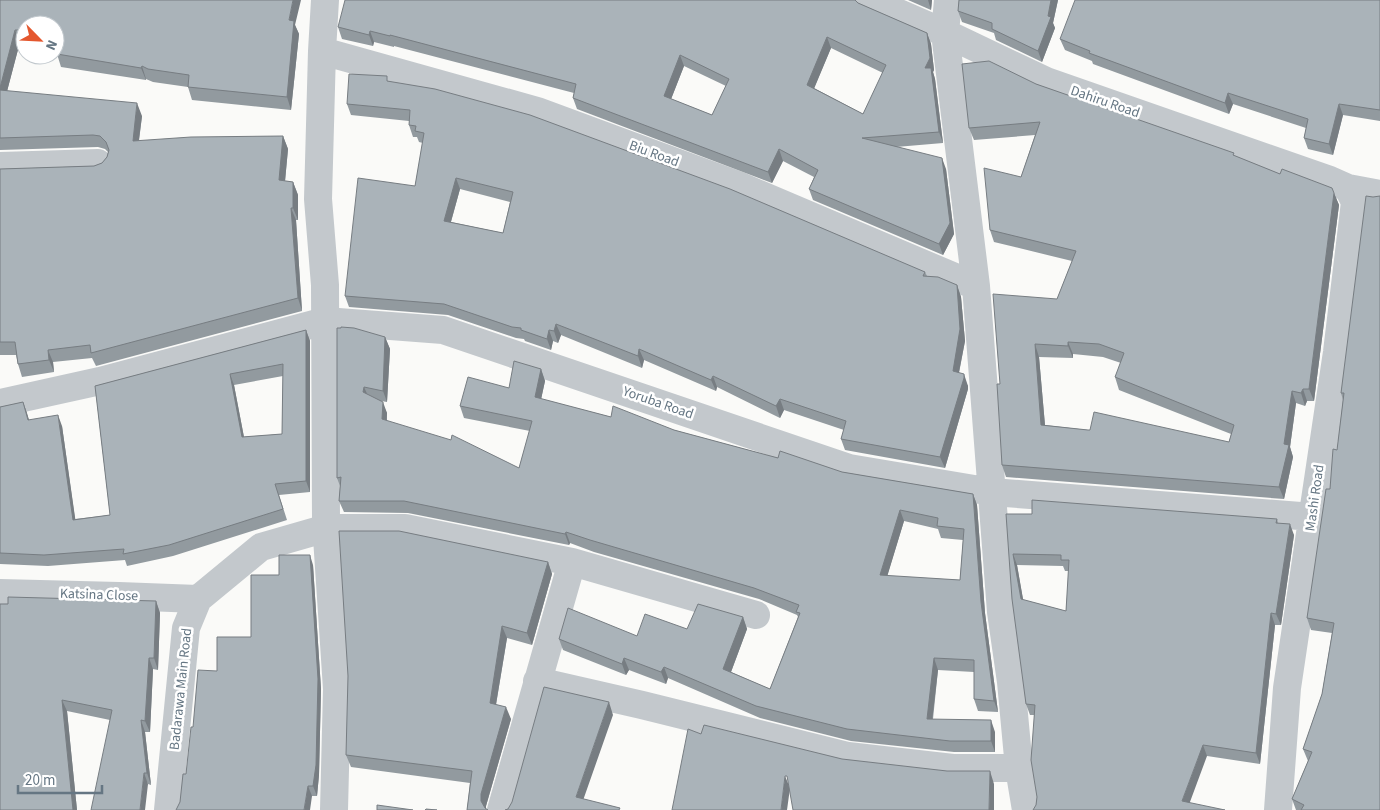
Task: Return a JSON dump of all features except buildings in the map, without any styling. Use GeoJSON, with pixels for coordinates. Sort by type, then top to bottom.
{"type":"FeatureCollection","features":[{"type":"Feature","properties":{"kind":"street"},"geometry":{"type":"LineString","coordinates":[[325,0],[318,199],[325,285],[326,522],[337,689],[334,810]]}},
{"type":"Feature","properties":{"kind":"street","name":"Dahiru Road"},"geometry":{"type":"LineString","coordinates":[[869,0],[945,33],[1046,81],[1348,188],[1380,194]]}},
{"type":"Feature","properties":{"kind":"street"},"geometry":{"type":"LineString","coordinates":[[948,0],[945,33],[976,286],[1001,612],[1012,682],[1019,768],[1026,810]]}},
{"type":"Feature","properties":{"kind":"street","name":"Biu Road"},"geometry":{"type":"LineString","coordinates":[[322,52],[537,110],[740,186],[976,286]]}},
{"type":"Feature","properties":{"kind":"street"},"geometry":{"type":"LineString","coordinates":[[0,166],[98,164]]}},
{"type":"Feature","properties":{"kind":"street","name":"Mashi Road"},"geometry":{"type":"LineString","coordinates":[[1278,810],[1287,688],[1337,352],[1356,202],[1348,188]]}},
{"type":"Feature","properties":{"kind":"street","name":"Yoruba Road"},"geometry":{"type":"LineString","coordinates":[[0,404],[100,381],[325,321],[443,330],[849,468],[992,492],[1312,518]]}},
{"type":"Feature","properties":{"kind":"street"},"geometry":{"type":"LineString","coordinates":[[198,599],[261,547],[327,528],[405,528],[572,562],[756,615]]}},
{"type":"Feature","properties":{"kind":"street"},"geometry":{"type":"LineString","coordinates":[[501,810],[572,562]]}},
{"type":"Feature","properties":{"kind":"street","name":"Katsina Close"},"geometry":{"type":"LineString","coordinates":[[0,593],[198,599]]}},
{"type":"Feature","properties":{"kind":"street","name":"Badarawa Main Road"},"geometry":{"type":"LineString","coordinates":[[168,810],[186,628],[198,599]]}},
{"type":"Feature","properties":{"kind":"street"},"geometry":{"type":"LineString","coordinates":[[537,682],[642,705],[848,756],[952,768],[1019,768]]}}]}
